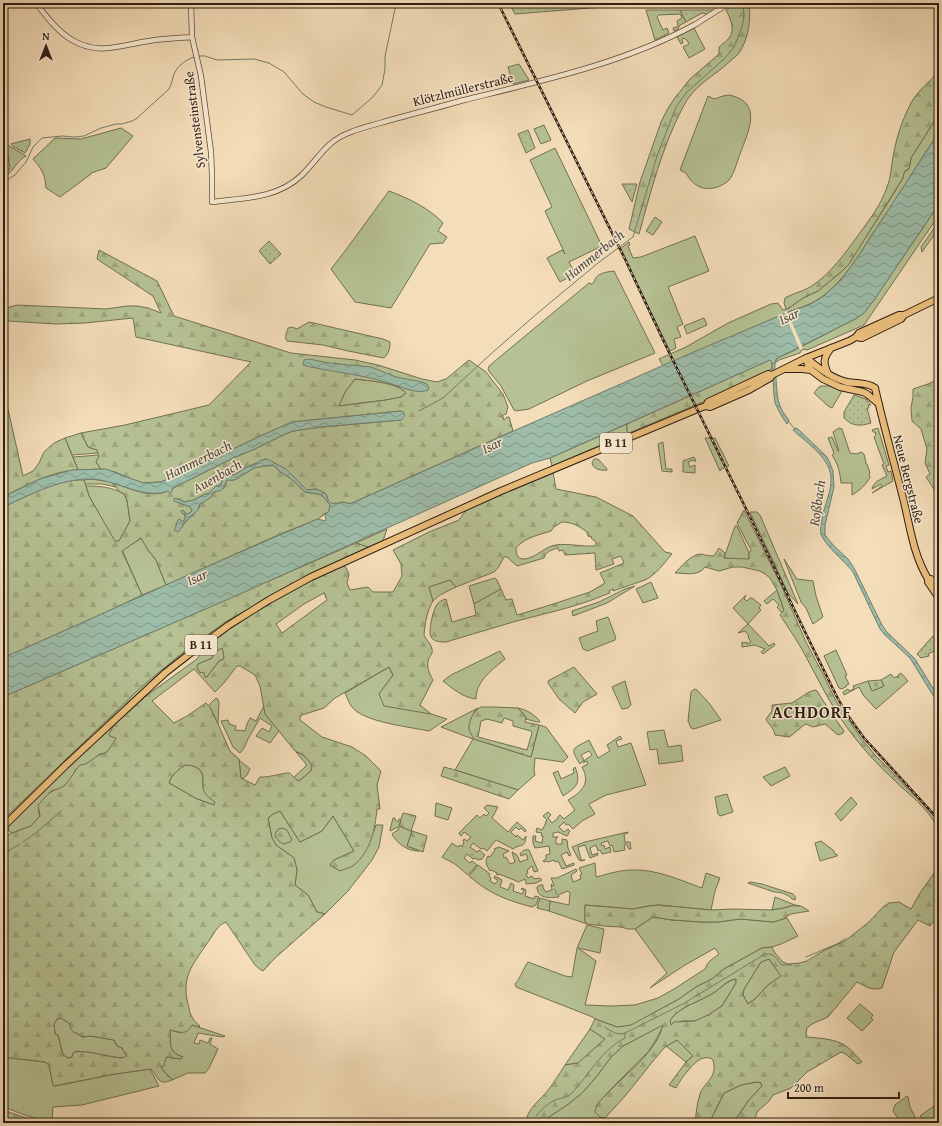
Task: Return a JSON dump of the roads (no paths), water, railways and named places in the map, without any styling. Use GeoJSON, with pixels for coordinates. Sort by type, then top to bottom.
{"type":"FeatureCollection","features":[{"type":"Feature","properties":{"kind":"main road"},"geometry":{"type":"LineString","coordinates":[[828,374],[824,360],[831,348],[856,338],[863,337],[901,319],[904,315],[939,298]]}},
{"type":"Feature","properties":{"kind":"main road","name":"B 11"},"geometry":{"type":"LineString","coordinates":[[3,827],[66,765],[165,673],[229,625],[269,600],[311,577],[507,488],[706,406],[708,402],[763,376],[768,374],[772,375],[806,358],[831,348]]}},
{"type":"Feature","properties":{"kind":"main road"},"geometry":{"type":"LineString","coordinates":[[806,358],[811,370]]}},
{"type":"Feature","properties":{"kind":"main road"},"geometry":{"type":"LineString","coordinates":[[806,358],[828,374],[847,382],[869,385],[874,388]]}},
{"type":"Feature","properties":{"kind":"main road"},"geometry":{"type":"LineString","coordinates":[[782,370],[811,370],[833,384],[867,394],[878,404]]}},
{"type":"Feature","properties":{"kind":"main road"},"geometry":{"type":"LineString","coordinates":[[851,389],[874,388]]}},
{"type":"Feature","properties":{"kind":"main road","name":"Neue Bergstraße"},"geometry":{"type":"LineString","coordinates":[[874,388],[902,493],[915,552],[928,579],[931,579],[937,589]]}},
{"type":"Feature","properties":{"kind":"main road"},"geometry":{"type":"LineString","coordinates":[[937,589],[939,598]]}},
{"type":"Feature","properties":{"kind":"street"},"geometry":{"type":"LineString","coordinates":[[36,3],[63,33],[72,40],[88,47],[109,49],[150,40],[192,37]]}},
{"type":"Feature","properties":{"kind":"street","name":"Sylvensteinstraße"},"geometry":{"type":"LineString","coordinates":[[191,3],[192,37],[201,76],[211,152],[212,202]]}},
{"type":"Feature","properties":{"kind":"street","name":"Klötzlmüllerstraße"},"geometry":{"type":"LineString","coordinates":[[212,202],[254,198],[282,189],[302,175],[322,151],[335,139],[350,132],[596,65],[675,34],[696,24],[729,3]]}},
{"type":"Feature","properties":{"kind":"water","name":"Isar"},"geometry":{"type":"Polygon","coordinates":[[[939,132],[939,204],[874,300],[864,313],[855,319],[776,359],[775,368],[777,395],[782,410],[789,420],[787,424],[775,403],[772,362],[770,360],[550,458],[532,463],[240,594],[3,697],[3,658],[308,523],[318,519],[325,521],[325,515],[329,511],[330,505],[322,495],[305,492],[290,478],[272,465],[254,468],[234,480],[227,480],[222,490],[214,492],[210,498],[200,504],[198,510],[184,523],[178,532],[174,530],[176,524],[179,519],[183,522],[186,517],[181,511],[183,510],[188,514],[192,510],[190,507],[174,501],[174,498],[184,502],[194,500],[208,494],[216,486],[221,485],[223,478],[236,474],[259,461],[267,459],[286,469],[307,490],[316,489],[323,492],[326,494],[328,500],[334,504],[343,502],[350,504],[696,351],[791,311],[809,305],[824,296],[841,280],[859,255],[939,132]]]}},
{"type":"Feature","properties":{"kind":"water"},"geometry":{"type":"Polygon","coordinates":[[[309,359],[329,363],[371,367],[396,377],[422,382],[427,384],[429,388],[425,391],[413,391],[375,379],[303,365],[304,360],[309,359]]]}},
{"type":"Feature","properties":{"kind":"water"},"geometry":{"type":"Polygon","coordinates":[[[401,411],[404,413],[404,418],[401,420],[293,431],[233,458],[175,487],[170,493],[168,491],[159,493],[141,492],[102,480],[81,479],[58,484],[3,507],[3,497],[40,479],[72,470],[106,469],[143,483],[161,482],[292,422],[401,411]]]}},
{"type":"Feature","properties":{"kind":"water"},"geometry":{"type":"Polygon","coordinates":[[[796,428],[827,457],[833,471],[834,487],[825,525],[825,535],[848,559],[854,568],[882,625],[887,632],[915,659],[939,698],[939,705],[910,658],[880,629],[853,572],[823,539],[821,534],[821,525],[829,495],[831,480],[830,472],[823,458],[818,452],[793,430],[796,428]]]}},
{"type":"Feature","properties":{"kind":"waterway"},"geometry":{"type":"LineString","coordinates":[[199,56],[205,56],[217,60],[254,59],[269,63],[284,72],[303,94],[314,102],[352,115],[373,97],[382,85],[385,69],[385,56],[395,9],[400,3]]}},
{"type":"Feature","properties":{"kind":"waterway","name":"Hammerbach"},"geometry":{"type":"LineString","coordinates":[[419,411],[443,398],[539,312],[598,263],[633,237],[657,156],[676,107],[687,92],[726,57],[734,47],[742,27],[744,16],[743,3]]}},
{"type":"Feature","properties":{"kind":"waterway"},"geometry":{"type":"LineString","coordinates":[[3,182],[15,175],[26,162],[33,147],[42,138],[84,136],[101,128],[122,124],[136,119],[169,89],[174,74],[180,65],[194,57]]}},
{"type":"Feature","properties":{"kind":"waterway"},"geometry":{"type":"LineString","coordinates":[[935,88],[939,85]]}},
{"type":"Feature","properties":{"kind":"waterway","name":"Roßbach"},"geometry":{"type":"LineString","coordinates":[[788,421],[795,429]]}},
{"type":"Feature","properties":{"kind":"waterway"},"geometry":{"type":"LineString","coordinates":[[23,842],[61,811]]}},
{"type":"Feature","properties":{"kind":"waterway"},"geometry":{"type":"LineString","coordinates":[[3,854],[20,844]]}},
{"type":"Feature","properties":{"kind":"waterway"},"geometry":{"type":"LineString","coordinates":[[554,889],[556,894]]}},
{"type":"Feature","properties":{"kind":"waterway"},"geometry":{"type":"LineString","coordinates":[[806,957],[839,943],[846,938]]}},
{"type":"Feature","properties":{"kind":"waterway"},"geometry":{"type":"LineString","coordinates":[[605,1027],[617,1033],[625,1033],[681,1005],[765,954],[773,955],[782,965],[792,965]]}},
{"type":"Feature","properties":{"kind":"waterway"},"geometry":{"type":"LineString","coordinates":[[536,1116],[544,1107],[555,1100],[570,1095],[602,1056],[625,1038],[625,1033]]}},
{"type":"Feature","properties":{"kind":"railway"},"geometry":{"type":"LineString","coordinates":[[498,3],[625,259],[837,697],[846,713],[864,738],[939,820]]}},
{"type":"Feature","properties":{"kind":"district","name":"ACHDORF"},"geometry":{"type":"Point","coordinates":[812,712]}},
{"type":"Feature","properties":{"kind":"water label","name":"Auenbach"},"geometry":{"type":"Point","coordinates":[217,476]}}]}
